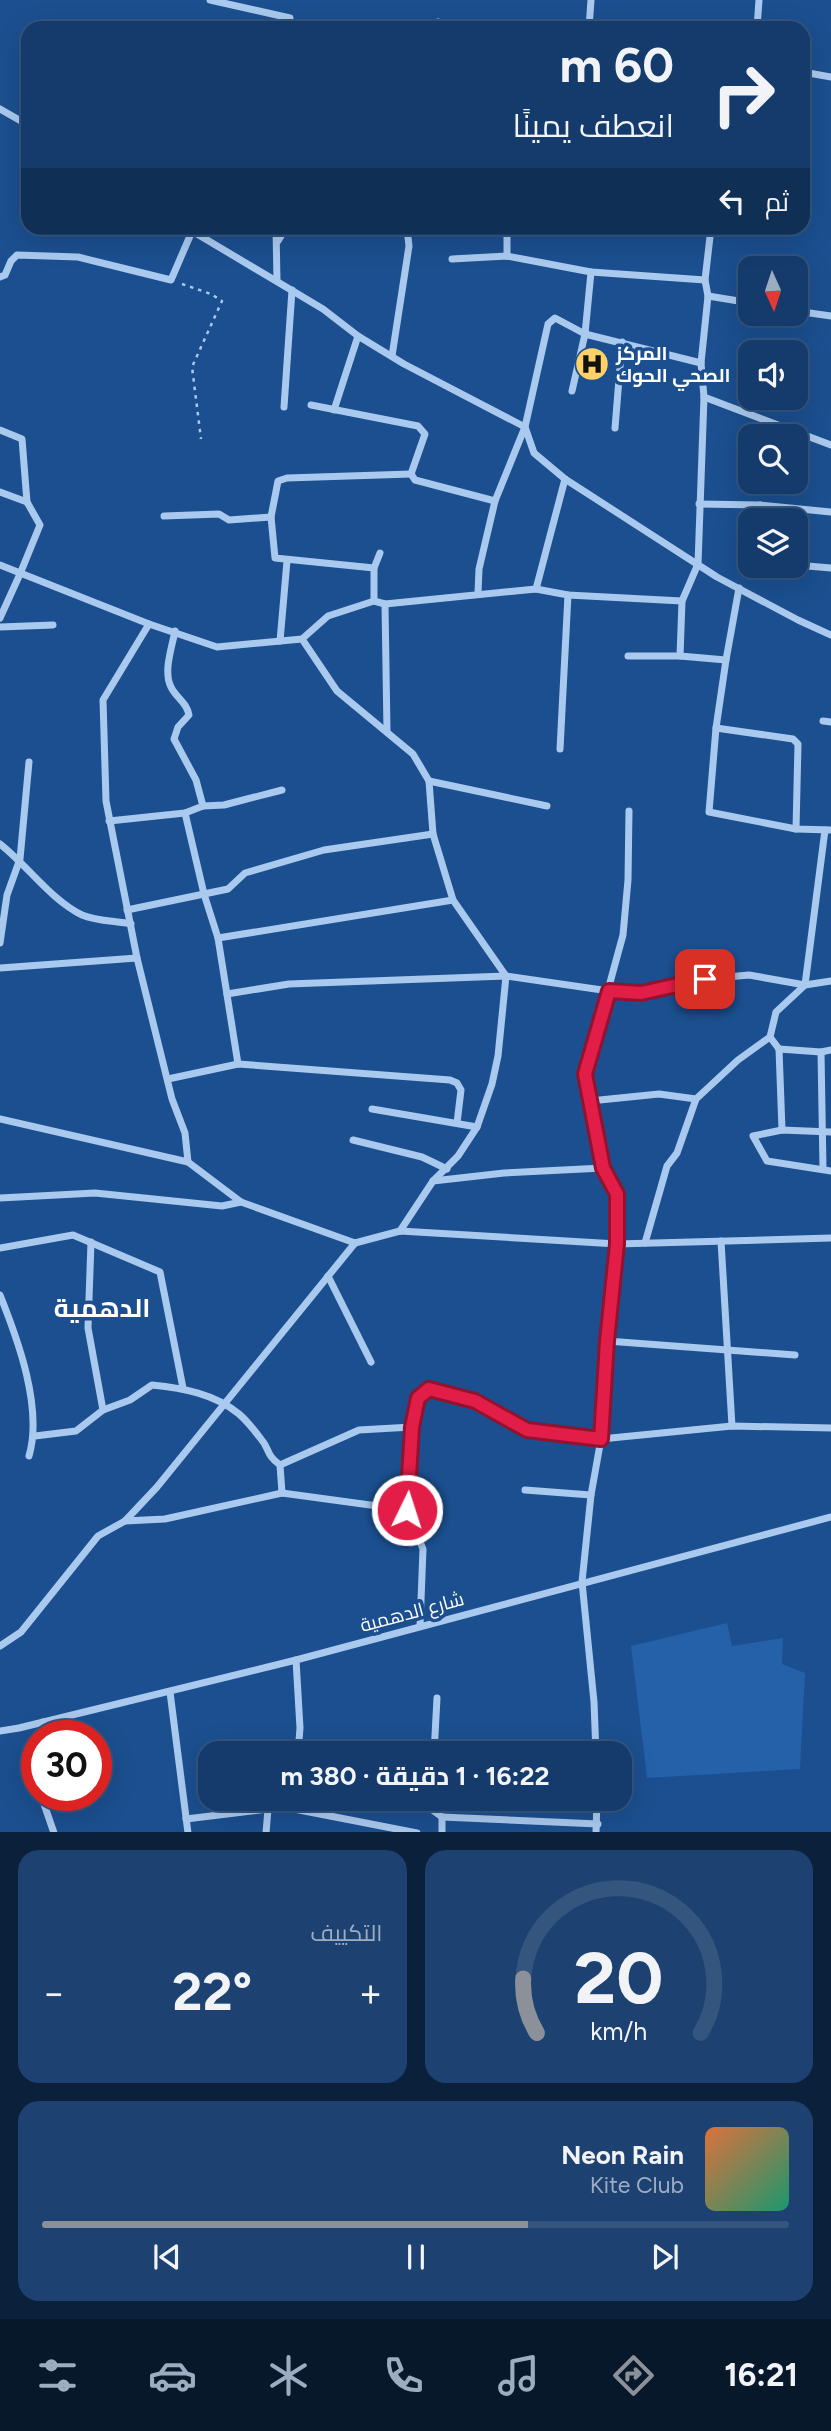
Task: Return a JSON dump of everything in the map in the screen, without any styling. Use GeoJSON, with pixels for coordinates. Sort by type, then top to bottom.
{"type":"FeatureCollection","features":[{"type":"Feature","properties":{"kind":"street"},"geometry":{"type":"LineString","coordinates":[[210,0],[290,18],[290,21]]}},
{"type":"Feature","properties":{"kind":"street"},"geometry":{"type":"LineString","coordinates":[[590,21],[591,0]]}},
{"type":"Feature","properties":{"kind":"street"},"geometry":{"type":"LineString","coordinates":[[758,21],[759,0]]}},
{"type":"Feature","properties":{"kind":"street"},"geometry":{"type":"LineString","coordinates":[[810,73],[831,77]]}},
{"type":"Feature","properties":{"kind":"street"},"geometry":{"type":"LineString","coordinates":[[0,109],[21,121]]}},
{"type":"Feature","properties":{"kind":"street"},"geometry":{"type":"LineString","coordinates":[[0,277],[5,275],[17,255],[78,257],[171,280],[189,235]]}},
{"type":"Feature","properties":{"kind":"street"},"geometry":{"type":"LineString","coordinates":[[201,235],[323,309],[358,336],[525,427],[534,453],[565,479],[698,564],[797,620],[831,635]]}},
{"type":"Feature","properties":{"kind":"street"},"geometry":{"type":"LineString","coordinates":[[277,235],[277,281]]}},
{"type":"Feature","properties":{"kind":"street"},"geometry":{"type":"LineString","coordinates":[[278,241],[282,235]]}},
{"type":"Feature","properties":{"kind":"street"},"geometry":{"type":"LineString","coordinates":[[392,356],[410,246],[408,235]]}},
{"type":"Feature","properties":{"kind":"street"},"geometry":{"type":"LineString","coordinates":[[507,235],[507,256]]}},
{"type":"Feature","properties":{"kind":"street"},"geometry":{"type":"LineString","coordinates":[[680,656],[682,601],[698,564],[704,397],[701,363],[708,296],[705,281],[710,235]]}},
{"type":"Feature","properties":{"kind":"street"},"geometry":{"type":"LineString","coordinates":[[452,258],[507,256],[591,272],[705,281]]}},
{"type":"Feature","properties":{"kind":"street"},"geometry":{"type":"LineString","coordinates":[[572,391],[585,334],[591,272]]}},
{"type":"Feature","properties":{"kind":"street"},"geometry":{"type":"LineString","coordinates":[[284,407],[292,290]]}},
{"type":"Feature","properties":{"kind":"street"},"geometry":{"type":"LineString","coordinates":[[708,296],[738,301]]}},
{"type":"Feature","properties":{"kind":"street"},"geometry":{"type":"LineString","coordinates":[[808,313],[831,316]]}},
{"type":"Feature","properties":{"kind":"street"},"geometry":{"type":"LineString","coordinates":[[478,593],[479,569],[495,501],[525,427],[548,324],[555,318],[585,334],[701,363]]}},
{"type":"Feature","properties":{"kind":"street"},"geometry":{"type":"LineString","coordinates":[[334,410],[358,336]]}},
{"type":"Feature","properties":{"kind":"street"},"geometry":{"type":"LineString","coordinates":[[615,428],[622,342]]}},
{"type":"Feature","properties":{"kind":"street"},"geometry":{"type":"LineString","coordinates":[[704,397],[831,445]]}},
{"type":"Feature","properties":{"kind":"street"},"geometry":{"type":"LineString","coordinates":[[311,405],[418,426],[425,434],[411,474]]}},
{"type":"Feature","properties":{"kind":"street"},"geometry":{"type":"LineString","coordinates":[[0,430],[22,439],[27,502],[40,525],[0,618]]}},
{"type":"Feature","properties":{"kind":"street"},"geometry":{"type":"LineString","coordinates":[[411,474],[415,480],[495,501]]}},
{"type":"Feature","properties":{"kind":"street"},"geometry":{"type":"LineString","coordinates":[[374,569],[275,558],[271,517],[278,481],[287,478],[411,474]]}},
{"type":"Feature","properties":{"kind":"street"},"geometry":{"type":"LineString","coordinates":[[536,589],[565,479]]}},
{"type":"Feature","properties":{"kind":"street"},"geometry":{"type":"LineString","coordinates":[[0,492],[27,502]]}},
{"type":"Feature","properties":{"kind":"street"},"geometry":{"type":"LineString","coordinates":[[699,504],[760,505],[831,512]]}},
{"type":"Feature","properties":{"kind":"street"},"geometry":{"type":"LineString","coordinates":[[164,516],[219,514],[229,520],[271,517]]}},
{"type":"Feature","properties":{"kind":"street"},"geometry":{"type":"LineString","coordinates":[[374,601],[374,569],[380,553]]}},
{"type":"Feature","properties":{"kind":"street"},"geometry":{"type":"LineString","coordinates":[[280,641],[286,561]]}},
{"type":"Feature","properties":{"kind":"street"},"geometry":{"type":"LineString","coordinates":[[0,565],[149,624],[217,647],[302,639],[328,616],[374,601],[385,604],[536,589],[568,595],[682,601]]}},
{"type":"Feature","properties":{"kind":"street"},"geometry":{"type":"LineString","coordinates":[[808,566],[831,568]]}},
{"type":"Feature","properties":{"kind":"street"},"geometry":{"type":"LineString","coordinates":[[645,1243],[667,1166],[677,1153],[696,1099],[738,1060],[771,1037],[776,1012],[805,985],[828,830],[796,829],[709,812],[716,728],[739,588]]}},
{"type":"Feature","properties":{"kind":"street"},"geometry":{"type":"LineString","coordinates":[[560,749],[568,595]]}},
{"type":"Feature","properties":{"kind":"street"},"geometry":{"type":"LineString","coordinates":[[385,604],[387,732]]}},
{"type":"Feature","properties":{"kind":"street"},"geometry":{"type":"LineString","coordinates":[[149,624],[103,700],[106,801],[137,958],[172,1099],[185,1133],[188,1162]]}},
{"type":"Feature","properties":{"kind":"street"},"geometry":{"type":"LineString","coordinates":[[0,627],[53,625]]}},
{"type":"Feature","properties":{"kind":"street"},"geometry":{"type":"LineString","coordinates":[[175,631],[167,673],[170,687],[188,708],[190,715],[177,727],[174,739],[196,780],[203,806]]}},
{"type":"Feature","properties":{"kind":"street"},"geometry":{"type":"LineString","coordinates":[[302,639],[337,691],[413,754],[429,781],[433,834],[453,900],[506,976],[498,1056],[492,1084],[477,1127],[447,1169],[433,1181],[400,1231]]}},
{"type":"Feature","properties":{"kind":"street"},"geometry":{"type":"LineString","coordinates":[[628,656],[680,656],[726,660]]}},
{"type":"Feature","properties":{"kind":"street"},"geometry":{"type":"LineString","coordinates":[[716,728],[793,739],[798,744],[796,829]]}},
{"type":"Feature","properties":{"kind":"street"},"geometry":{"type":"LineString","coordinates":[[0,943],[7,895],[20,859],[29,762]]}},
{"type":"Feature","properties":{"kind":"street"},"geometry":{"type":"LineString","coordinates":[[429,781],[547,806]]}},
{"type":"Feature","properties":{"kind":"street"},"geometry":{"type":"LineString","coordinates":[[109,821],[184,813],[203,806],[224,805],[282,790]]}},
{"type":"Feature","properties":{"kind":"street"},"geometry":{"type":"LineString","coordinates":[[596,1741],[582,1582],[591,1495],[601,1439],[617,1244],[617,1194],[603,1168],[585,1074],[623,935],[628,880],[629,811]]}},
{"type":"Feature","properties":{"kind":"street"},"geometry":{"type":"LineString","coordinates":[[184,813],[218,938],[238,1064]]}},
{"type":"Feature","properties":{"kind":"street"},"geometry":{"type":"LineString","coordinates":[[127,910],[229,889],[245,873],[324,850],[433,834]]}},
{"type":"Feature","properties":{"kind":"street"},"geometry":{"type":"LineString","coordinates":[[0,844],[20,859],[53,895],[83,915],[131,924]]}},
{"type":"Feature","properties":{"kind":"street"},"geometry":{"type":"LineString","coordinates":[[218,938],[453,900]]}},
{"type":"Feature","properties":{"kind":"street"},"geometry":{"type":"LineString","coordinates":[[0,968],[137,958]]}},
{"type":"Feature","properties":{"kind":"street"},"geometry":{"type":"LineString","coordinates":[[227,994],[289,984],[506,976],[641,993],[705,979],[749,975],[805,985],[831,981]]}},
{"type":"Feature","properties":{"kind":"street"},"geometry":{"type":"LineString","coordinates":[[771,1037],[779,1049],[782,1130]]}},
{"type":"Feature","properties":{"kind":"street"},"geometry":{"type":"LineString","coordinates":[[779,1049],[821,1052],[831,1050]]}},
{"type":"Feature","properties":{"kind":"street"},"geometry":{"type":"LineString","coordinates":[[821,1052],[827,1132],[827,1170],[767,1161],[754,1136],[782,1130],[827,1132]]}},
{"type":"Feature","properties":{"kind":"street"},"geometry":{"type":"LineString","coordinates":[[168,1079],[238,1064],[450,1080],[457,1083],[461,1090],[457,1123]]}},
{"type":"Feature","properties":{"kind":"street"},"geometry":{"type":"LineString","coordinates":[[590,1101],[659,1094],[696,1099]]}},
{"type":"Feature","properties":{"kind":"street"},"geometry":{"type":"LineString","coordinates":[[373,1109],[477,1127]]}},
{"type":"Feature","properties":{"kind":"street"},"geometry":{"type":"LineString","coordinates":[[0,1119],[188,1162],[241,1202],[355,1243],[400,1231],[617,1244],[831,1238]]}},
{"type":"Feature","properties":{"kind":"street"},"geometry":{"type":"LineString","coordinates":[[353,1140],[422,1157],[447,1169]]}},
{"type":"Feature","properties":{"kind":"street"},"geometry":{"type":"LineString","coordinates":[[433,1181],[504,1173],[603,1168]]}},
{"type":"Feature","properties":{"kind":"street"},"geometry":{"type":"LineString","coordinates":[[0,1198],[95,1193],[222,1206],[241,1202]]}},
{"type":"Feature","properties":{"kind":"street"},"geometry":{"type":"LineString","coordinates":[[0,1248],[73,1235],[160,1272],[183,1388]]}},
{"type":"Feature","properties":{"kind":"street"},"geometry":{"type":"LineString","coordinates":[[721,1241],[732,1426]]}},
{"type":"Feature","properties":{"kind":"street"},"geometry":{"type":"LineString","coordinates":[[92,1242],[88,1328],[103,1410]]}},
{"type":"Feature","properties":{"kind":"street"},"geometry":{"type":"LineString","coordinates":[[0,1646],[21,1632],[97,1536],[125,1521],[157,1487],[355,1243]]}},
{"type":"Feature","properties":{"kind":"street"},"geometry":{"type":"LineString","coordinates":[[328,1276],[371,1362]]}},
{"type":"Feature","properties":{"kind":"street"},"geometry":{"type":"LineString","coordinates":[[0,1295],[24,1357],[35,1436],[29,1456]]}},
{"type":"Feature","properties":{"kind":"street"},"geometry":{"type":"LineString","coordinates":[[607,1341],[795,1355]]}},
{"type":"Feature","properties":{"kind":"street"},"geometry":{"type":"LineString","coordinates":[[35,1436],[76,1432],[103,1410],[130,1400],[152,1385],[183,1388],[225,1403],[242,1416],[262,1440],[269,1457],[280,1465],[282,1493]]}},
{"type":"Feature","properties":{"kind":"street"},"geometry":{"type":"LineString","coordinates":[[420,1626],[423,1549],[407,1510],[412,1427],[418,1398],[429,1389],[475,1401],[527,1430],[601,1439],[732,1426],[831,1428]]}},
{"type":"Feature","properties":{"kind":"street"},"geometry":{"type":"LineString","coordinates":[[280,1465],[359,1430],[412,1427]]}},
{"type":"Feature","properties":{"kind":"street"},"geometry":{"type":"LineString","coordinates":[[525,1490],[591,1495]]}},
{"type":"Feature","properties":{"kind":"street"},"geometry":{"type":"LineString","coordinates":[[125,1521],[165,1519],[282,1493],[407,1510]]}},
{"type":"Feature","properties":{"kind":"street","name":"شارع الدهمية"},"geometry":{"type":"LineString","coordinates":[[51,1720],[296,1660],[831,1517]]}},
{"type":"Feature","properties":{"kind":"street"},"geometry":{"type":"LineString","coordinates":[[296,1660],[299,1741]]}},
{"type":"Feature","properties":{"kind":"street"},"geometry":{"type":"LineString","coordinates":[[170,1692],[187,1832]]}},
{"type":"Feature","properties":{"kind":"street"},"geometry":{"type":"LineString","coordinates":[[435,1741],[437,1698]]}},
{"type":"Feature","properties":{"kind":"street","name":"شارع الدهمية"},"geometry":{"type":"LineString","coordinates":[[0,1731],[21,1727]]}},
{"type":"Feature","properties":{"kind":"street"},"geometry":{"type":"LineString","coordinates":[[46,1811],[54,1832]]}},
{"type":"Feature","properties":{"kind":"street"},"geometry":{"type":"LineString","coordinates":[[186,1819],[252,1811]]}},
{"type":"Feature","properties":{"kind":"street"},"geometry":{"type":"LineString","coordinates":[[266,1832],[268,1811]]}},
{"type":"Feature","properties":{"kind":"street"},"geometry":{"type":"LineString","coordinates":[[305,1811],[417,1832]]}},
{"type":"Feature","properties":{"kind":"street"},"geometry":{"type":"LineString","coordinates":[[434,1811],[442,1817],[597,1828]]}},
{"type":"Feature","properties":{"kind":"street"},"geometry":{"type":"LineString","coordinates":[[442,1817],[442,1832]]}},
{"type":"Feature","properties":{"kind":"path"},"geometry":{"type":"LineString","coordinates":[[171,280],[211,294],[222,301],[192,366],[201,439]]}},
{"type":"Feature","properties":{"kind":"shaded area"},"geometry":{"type":"Polygon","coordinates":[[[727,1623],[732,1646],[783,1638],[782,1664],[805,1673],[800,1769],[647,1778],[631,1646],[727,1623]]]}},
{"type":"Feature","properties":{"kind":"place","name":"المركز الصحي الحوك"},"geometry":{"type":"Point","coordinates":[592,364]}},
{"type":"Feature","properties":{"kind":"district","name":"الدهمية"},"geometry":{"type":"Point","coordinates":[102,1308]}},
{"type":"Feature","properties":{"kind":"route"},"geometry":{"type":"LineString","coordinates":[[407,1510],[412,1427],[418,1398],[429,1389],[475,1401],[527,1430],[601,1439],[617,1244],[617,1194],[603,1168],[585,1074],[609,991],[641,993],[705,979]]}}]}
